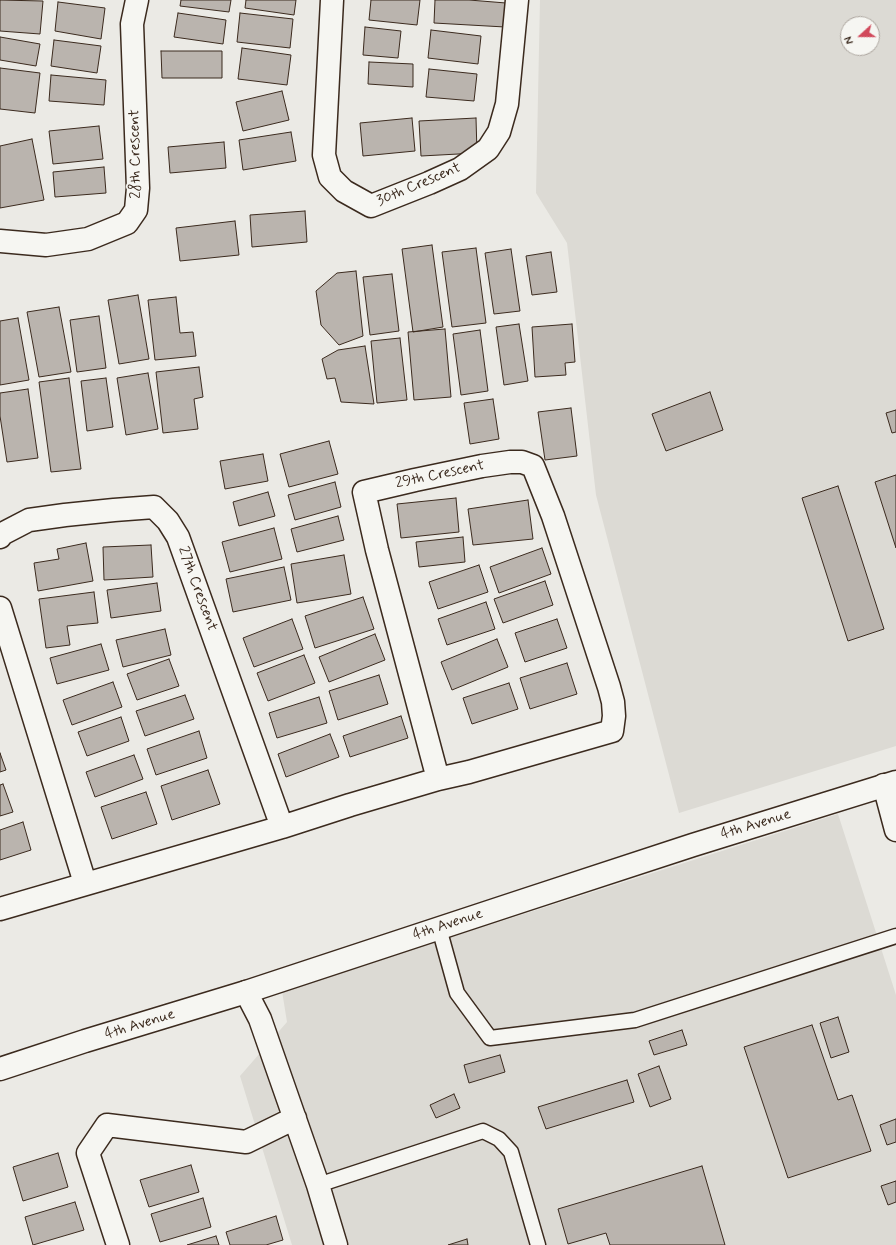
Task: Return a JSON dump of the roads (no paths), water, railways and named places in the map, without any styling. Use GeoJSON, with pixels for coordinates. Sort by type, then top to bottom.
{"type":"FeatureCollection","features":[{"type":"Feature","properties":{"kind":"street","name":"28th Crescent"},"geometry":{"type":"LineString","coordinates":[[0,241],[46,245],[88,239],[127,223],[136,210],[138,188],[132,24],[137,0]]}},
{"type":"Feature","properties":{"kind":"street","name":"30th Crescent"},"geometry":{"type":"LineString","coordinates":[[332,0],[324,155],[330,177],[344,191],[372,206],[460,169],[488,149],[499,132],[507,104],[518,0]]}},
{"type":"Feature","properties":{"kind":"street","name":"29th Crescent"},"geometry":{"type":"LineString","coordinates":[[522,462],[533,466],[553,516],[609,687],[613,702],[614,716],[612,731],[469,772],[438,779],[377,550],[364,492],[482,466],[522,462]]}},
{"type":"Feature","properties":{"kind":"street","name":"27th Crescent"},"geometry":{"type":"LineString","coordinates":[[0,537],[2,534],[29,520],[114,510],[154,507],[168,521],[178,537],[282,827]]}},
{"type":"Feature","properties":{"kind":"street"},"geometry":{"type":"LineString","coordinates":[[0,608],[86,884]]}},
{"type":"Feature","properties":{"kind":"street"},"geometry":{"type":"LineString","coordinates":[[0,909],[282,827],[438,779]]}},
{"type":"Feature","properties":{"kind":"street"},"geometry":{"type":"LineString","coordinates":[[890,784],[896,830]]}},
{"type":"Feature","properties":{"kind":"street","name":"4th Avenue"},"geometry":{"type":"LineString","coordinates":[[0,1069],[85,1041],[246,992],[678,850],[890,784]]}},
{"type":"Feature","properties":{"kind":"street"},"geometry":{"type":"LineString","coordinates":[[246,992],[260,1019],[318,1185],[336,1245]]}},
{"type":"Feature","properties":{"kind":"street"},"geometry":{"type":"LineString","coordinates":[[118,1245],[88,1153],[106,1125],[246,1142],[295,1118]]}},
{"type":"Feature","properties":{"kind":"lane"},"geometry":{"type":"LineString","coordinates":[[439,928],[457,993],[490,1038],[635,1020],[896,936]]}},
{"type":"Feature","properties":{"kind":"lane"},"geometry":{"type":"LineString","coordinates":[[318,1185],[483,1131],[499,1139],[512,1152],[538,1245]]}}]}
